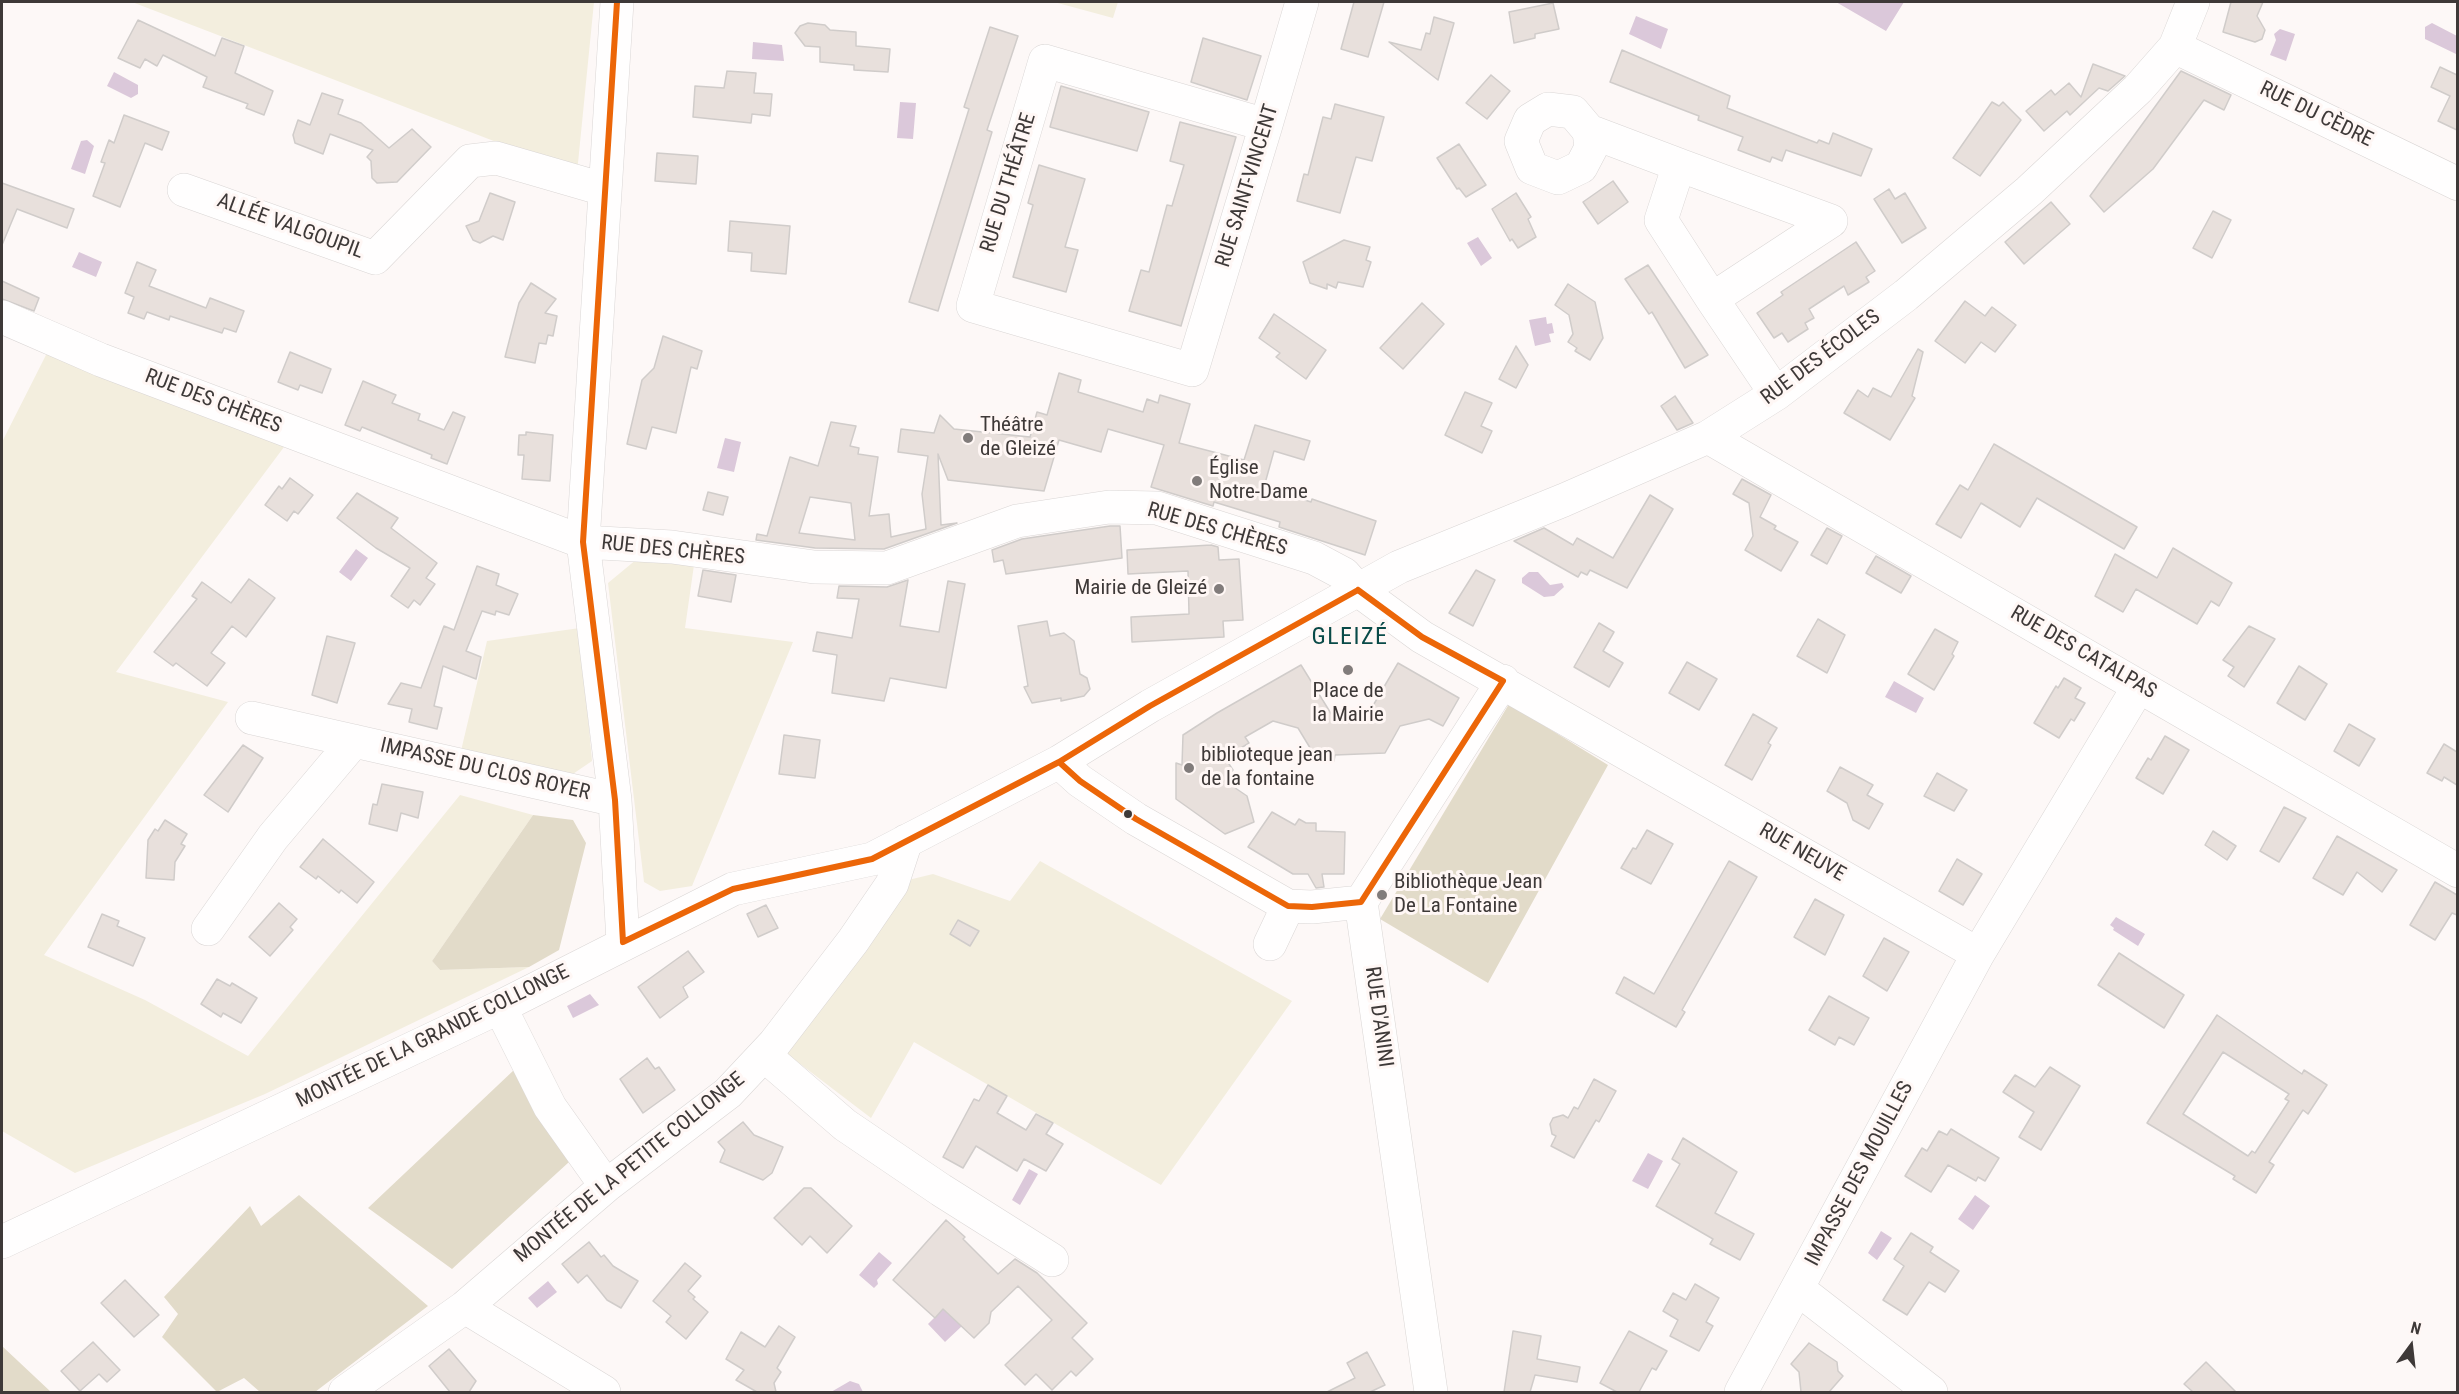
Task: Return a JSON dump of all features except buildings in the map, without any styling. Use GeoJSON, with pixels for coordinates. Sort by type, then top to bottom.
{"type":"FeatureCollection","features":[{"type":"Feature","properties":{"kind":"street"},"geometry":{"type":"LineString","coordinates":[[617,2],[603,189],[599,309],[583,542],[615,800],[623,942]]}},
{"type":"Feature","properties":{"kind":"street","name":"RUE SAINT-VINCENT"},"geometry":{"type":"LineString","coordinates":[[1192,370],[1302,2]]}},
{"type":"Feature","properties":{"kind":"street","name":"RUE DES ÉCOLES"},"geometry":{"type":"LineString","coordinates":[[1358,590],[1399,567],[1564,500],[1708,437],[1776,394],[1906,295],[2029,191],[2138,89],[2175,46],[2193,2]]}},
{"type":"Feature","properties":{"kind":"street","name":"RUE DU CÈDRE"},"geometry":{"type":"LineString","coordinates":[[2175,46],[2457,184]]}},
{"type":"Feature","properties":{"kind":"street","name":"RUE DU THÉÂTRE"},"geometry":{"type":"LineString","coordinates":[[1192,370],[973,306],[1045,61],[1266,125]]}},
{"type":"Feature","properties":{"kind":"street"},"geometry":{"type":"LineString","coordinates":[[1589,131],[1831,221],[1712,299]]}},
{"type":"Feature","properties":{"kind":"street","name":"ALLÉE VALGOUPIL"},"geometry":{"type":"LineString","coordinates":[[184,190],[375,258],[470,162],[496,158],[603,189]]}},
{"type":"Feature","properties":{"kind":"street"},"geometry":{"type":"LineString","coordinates":[[1679,165],[1660,220],[1776,394]]}},
{"type":"Feature","properties":{"kind":"street","name":"RUE DES CHÈRES"},"geometry":{"type":"LineString","coordinates":[[2,317],[102,360],[583,542],[672,547],[814,567],[887,568],[1017,521],[1109,507],[1157,508],[1314,558],[1344,574],[1358,590]]}},
{"type":"Feature","properties":{"kind":"street","name":"RUE DES CATALPAS"},"geometry":{"type":"LineString","coordinates":[[1708,437],[2457,871]]}},
{"type":"Feature","properties":{"kind":"street"},"geometry":{"type":"LineString","coordinates":[[906,842],[1059,762],[1150,706],[1358,590]]}},
{"type":"Feature","properties":{"kind":"street","name":"RUE NEUVE"},"geometry":{"type":"LineString","coordinates":[[1358,590],[1422,637],[1503,681],[1978,954]]}},
{"type":"Feature","properties":{"kind":"street"},"geometry":{"type":"LineString","coordinates":[[1059,762],[1132,825],[1288,906],[1312,907],[1361,902],[1503,681]]}},
{"type":"Feature","properties":{"kind":"street"},"geometry":{"type":"LineString","coordinates":[[1978,954],[2139,686]]}},
{"type":"Feature","properties":{"kind":"street","name":"IMPASSE DU CLOS ROYER"},"geometry":{"type":"LineString","coordinates":[[252,718],[615,800]]}},
{"type":"Feature","properties":{"kind":"street","name":"IMPASSE DU CLOS ROYER"},"geometry":{"type":"LineString","coordinates":[[208,929],[273,837],[354,741]]}},
{"type":"Feature","properties":{"kind":"street","name":"MONTÉE DE LA GRANDE COLLONGE"},"geometry":{"type":"LineString","coordinates":[[2,1242],[500,1007],[623,942],[733,889],[872,859],[906,842]]}},
{"type":"Feature","properties":{"kind":"street","name":"MONTÉE DE LA PETITE COLLONGE"},"geometry":{"type":"LineString","coordinates":[[345,1392],[465,1307],[606,1186],[728,1093],[765,1055],[853,941],[892,884],[906,842]]}},
{"type":"Feature","properties":{"kind":"street","name":"RUE D'ANINI"},"geometry":{"type":"LineString","coordinates":[[1361,902],[1431,1392]]}},
{"type":"Feature","properties":{"kind":"street"},"geometry":{"type":"LineString","coordinates":[[1270,944],[1288,906]]}},
{"type":"Feature","properties":{"kind":"street","name":"IMPASSE DES MOUILLES"},"geometry":{"type":"LineString","coordinates":[[1741,1392],[1978,954]]}},
{"type":"Feature","properties":{"kind":"street"},"geometry":{"type":"LineString","coordinates":[[500,1007],[550,1107],[606,1186]]}},
{"type":"Feature","properties":{"kind":"street"},"geometry":{"type":"LineString","coordinates":[[765,1055],[845,1125],[941,1191],[1052,1260]]}},
{"type":"Feature","properties":{"kind":"street"},"geometry":{"type":"LineString","coordinates":[[1798,1289],[1931,1392]]}},
{"type":"Feature","properties":{"kind":"street"},"geometry":{"type":"LineString","coordinates":[[465,1307],[604,1392]]}},
{"type":"Feature","properties":{"kind":"shaded area"},"geometry":{"type":"Polygon","coordinates":[[[132,2],[594,2],[577,173],[132,2]]]}},
{"type":"Feature","properties":{"kind":"shaded area"},"geometry":{"type":"Polygon","coordinates":[[[1054,2],[1118,2],[1113,18],[1054,2]]]}},
{"type":"Feature","properties":{"kind":"shaded area"},"geometry":{"type":"Polygon","coordinates":[[[1836,2],[1904,2],[1886,31],[1836,2]]]}},
{"type":"Feature","properties":{"kind":"shaded area"},"geometry":{"type":"Polygon","coordinates":[[[1636,16],[1668,29],[1661,49],[1629,34],[1636,16]]]}},
{"type":"Feature","properties":{"kind":"shaded area"},"geometry":{"type":"Polygon","coordinates":[[[2432,23],[2457,36],[2456,54],[2425,39],[2425,27],[2432,23]]]}},
{"type":"Feature","properties":{"kind":"shaded area"},"geometry":{"type":"Polygon","coordinates":[[[2280,29],[2295,34],[2286,61],[2270,55],[2276,40],[2274,34],[2280,29]]]}},
{"type":"Feature","properties":{"kind":"shaded area"},"geometry":{"type":"Polygon","coordinates":[[[753,42],[782,45],[784,61],[752,59],[753,42]]]}},
{"type":"Feature","properties":{"kind":"shaded area"},"geometry":{"type":"Polygon","coordinates":[[[114,72],[138,85],[138,94],[131,98],[107,86],[114,72]]]}},
{"type":"Feature","properties":{"kind":"shaded area"},"geometry":{"type":"Polygon","coordinates":[[[900,102],[916,103],[913,139],[897,138],[900,102]]]}},
{"type":"Feature","properties":{"kind":"shaded area"},"geometry":{"type":"Polygon","coordinates":[[[87,140],[94,146],[85,174],[71,169],[81,141],[87,140]]]}},
{"type":"Feature","properties":{"kind":"shaded area"},"geometry":{"type":"Polygon","coordinates":[[[1478,237],[1492,258],[1481,266],[1467,243],[1478,237]]]}},
{"type":"Feature","properties":{"kind":"shaded area"},"geometry":{"type":"Polygon","coordinates":[[[79,252],[102,262],[96,277],[72,267],[79,252]]]}},
{"type":"Feature","properties":{"kind":"shaded area"},"geometry":{"type":"Polygon","coordinates":[[[1546,317],[1547,324],[1552,323],[1554,333],[1549,334],[1551,342],[1535,346],[1529,320],[1546,317]]]}},
{"type":"Feature","properties":{"kind":"shaded area"},"geometry":{"type":"Polygon","coordinates":[[[47,353],[262,433],[284,447],[116,672],[228,702],[44,955],[145,1000],[248,1056],[460,795],[533,815],[432,961],[440,970],[529,967],[265,1094],[75,1173],[2,1131],[2,442],[47,353]]]}},
{"type":"Feature","properties":{"kind":"shaded area"},"geometry":{"type":"Polygon","coordinates":[[[725,438],[741,442],[734,472],[717,468],[725,438]]]}},
{"type":"Feature","properties":{"kind":"shaded area"},"geometry":{"type":"Polygon","coordinates":[[[356,549],[368,558],[351,581],[339,572],[356,549]]]}},
{"type":"Feature","properties":{"kind":"shaded area"},"geometry":{"type":"Polygon","coordinates":[[[637,559],[694,565],[685,628],[793,642],[692,886],[660,891],[644,882],[608,583],[637,559]]]}},
{"type":"Feature","properties":{"kind":"shaded area"},"geometry":{"type":"Polygon","coordinates":[[[1529,572],[1538,572],[1550,585],[1562,583],[1564,587],[1554,596],[1544,597],[1522,583],[1522,578],[1529,572]]]}},
{"type":"Feature","properties":{"kind":"shaded area"},"geometry":{"type":"Polygon","coordinates":[[[580,628],[592,761],[564,780],[460,755],[487,641],[580,628]]]}},
{"type":"Feature","properties":{"kind":"shaded area"},"geometry":{"type":"Polygon","coordinates":[[[1894,681],[1924,698],[1916,713],[1885,697],[1894,681]]]}},
{"type":"Feature","properties":{"kind":"shaded area"},"geometry":{"type":"Polygon","coordinates":[[[1509,704],[1608,765],[1488,983],[1380,919],[1509,704]]]}},
{"type":"Feature","properties":{"kind":"shaded area"},"geometry":{"type":"Polygon","coordinates":[[[533,815],[573,820],[586,843],[559,950],[529,967],[440,970],[432,961],[533,815]]]}},
{"type":"Feature","properties":{"kind":"shaded area"},"geometry":{"type":"Polygon","coordinates":[[[1040,861],[1292,1001],[1161,1185],[914,1042],[871,1118],[774,1044],[892,884],[933,874],[1010,901],[1040,861]]]}},
{"type":"Feature","properties":{"kind":"shaded area"},"geometry":{"type":"Polygon","coordinates":[[[2116,917],[2145,934],[2138,946],[2113,930],[2114,928],[2110,925],[2116,917]]]}},
{"type":"Feature","properties":{"kind":"shaded area"},"geometry":{"type":"Polygon","coordinates":[[[590,994],[599,1005],[573,1018],[567,1006],[590,994]]]}},
{"type":"Feature","properties":{"kind":"shaded area"},"geometry":{"type":"Polygon","coordinates":[[[515,1069],[569,1162],[452,1269],[368,1208],[515,1069]]]}},
{"type":"Feature","properties":{"kind":"shaded area"},"geometry":{"type":"Polygon","coordinates":[[[1648,1153],[1663,1161],[1648,1189],[1632,1181],[1648,1153]]]}},
{"type":"Feature","properties":{"kind":"shaded area"},"geometry":{"type":"Polygon","coordinates":[[[1029,1169],[1038,1174],[1020,1205],[1012,1200],[1029,1169]]]}},
{"type":"Feature","properties":{"kind":"shaded area"},"geometry":{"type":"Polygon","coordinates":[[[299,1195],[428,1306],[315,1392],[260,1392],[244,1378],[217,1392],[162,1337],[178,1314],[164,1297],[250,1206],[261,1226],[299,1195]]]}},
{"type":"Feature","properties":{"kind":"shaded area"},"geometry":{"type":"Polygon","coordinates":[[[1975,1195],[1990,1206],[1973,1230],[1958,1219],[1975,1195]]]}},
{"type":"Feature","properties":{"kind":"shaded area"},"geometry":{"type":"Polygon","coordinates":[[[1881,1231],[1892,1238],[1877,1260],[1868,1253],[1881,1231]]]}},
{"type":"Feature","properties":{"kind":"shaded area"},"geometry":{"type":"Polygon","coordinates":[[[879,1252],[892,1263],[877,1280],[878,1284],[874,1288],[859,1275],[879,1252]]]}},
{"type":"Feature","properties":{"kind":"shaded area"},"geometry":{"type":"Polygon","coordinates":[[[548,1281],[557,1292],[537,1308],[528,1298],[548,1281]]]}},
{"type":"Feature","properties":{"kind":"shaded area"},"geometry":{"type":"Polygon","coordinates":[[[945,1307],[962,1326],[945,1342],[928,1324],[945,1307]]]}},
{"type":"Feature","properties":{"kind":"shaded area"},"geometry":{"type":"Polygon","coordinates":[[[2,1346],[51,1392],[2,1392],[2,1346]]]}},
{"type":"Feature","properties":{"kind":"shaded area"},"geometry":{"type":"Polygon","coordinates":[[[850,1381],[859,1384],[863,1392],[831,1392],[850,1381]]]}},
{"type":"Feature","properties":{"kind":"transit line"},"geometry":{"type":"LineString","coordinates":[[617,2],[583,542],[615,800],[623,942]]}},
{"type":"Feature","properties":{"kind":"transit line"},"geometry":{"type":"LineString","coordinates":[[1358,590],[1422,637],[1503,681],[1361,902],[1312,907],[1288,906],[1136,819],[1080,781],[1059,762],[1150,706],[1358,590]]}},
{"type":"Feature","properties":{"kind":"transit line"},"geometry":{"type":"LineString","coordinates":[[623,942],[733,889],[872,859],[1059,762]]}},
{"type":"Feature","properties":{"kind":"place","name":"Théâtre de Gleizé"},"geometry":{"type":"Point","coordinates":[968,438]}},
{"type":"Feature","properties":{"kind":"place","name":"Église Notre-Dame"},"geometry":{"type":"Point","coordinates":[1197,481]}},
{"type":"Feature","properties":{"kind":"place","name":"Mairie de Gleizé"},"geometry":{"type":"Point","coordinates":[1219,589]}},
{"type":"Feature","properties":{"kind":"place","name":"Place de la Mairie"},"geometry":{"type":"Point","coordinates":[1348,670]}},
{"type":"Feature","properties":{"kind":"place","name":"biblioteque jean de la fontaine"},"geometry":{"type":"Point","coordinates":[1189,768]}},
{"type":"Feature","properties":{"kind":"place","name":"Bibliothèque Jean De La Fontaine"},"geometry":{"type":"Point","coordinates":[1382,895]}},
{"type":"Feature","properties":{"kind":"district","name":"GLEIZÉ"},"geometry":{"type":"Point","coordinates":[1350,638]}}]}
